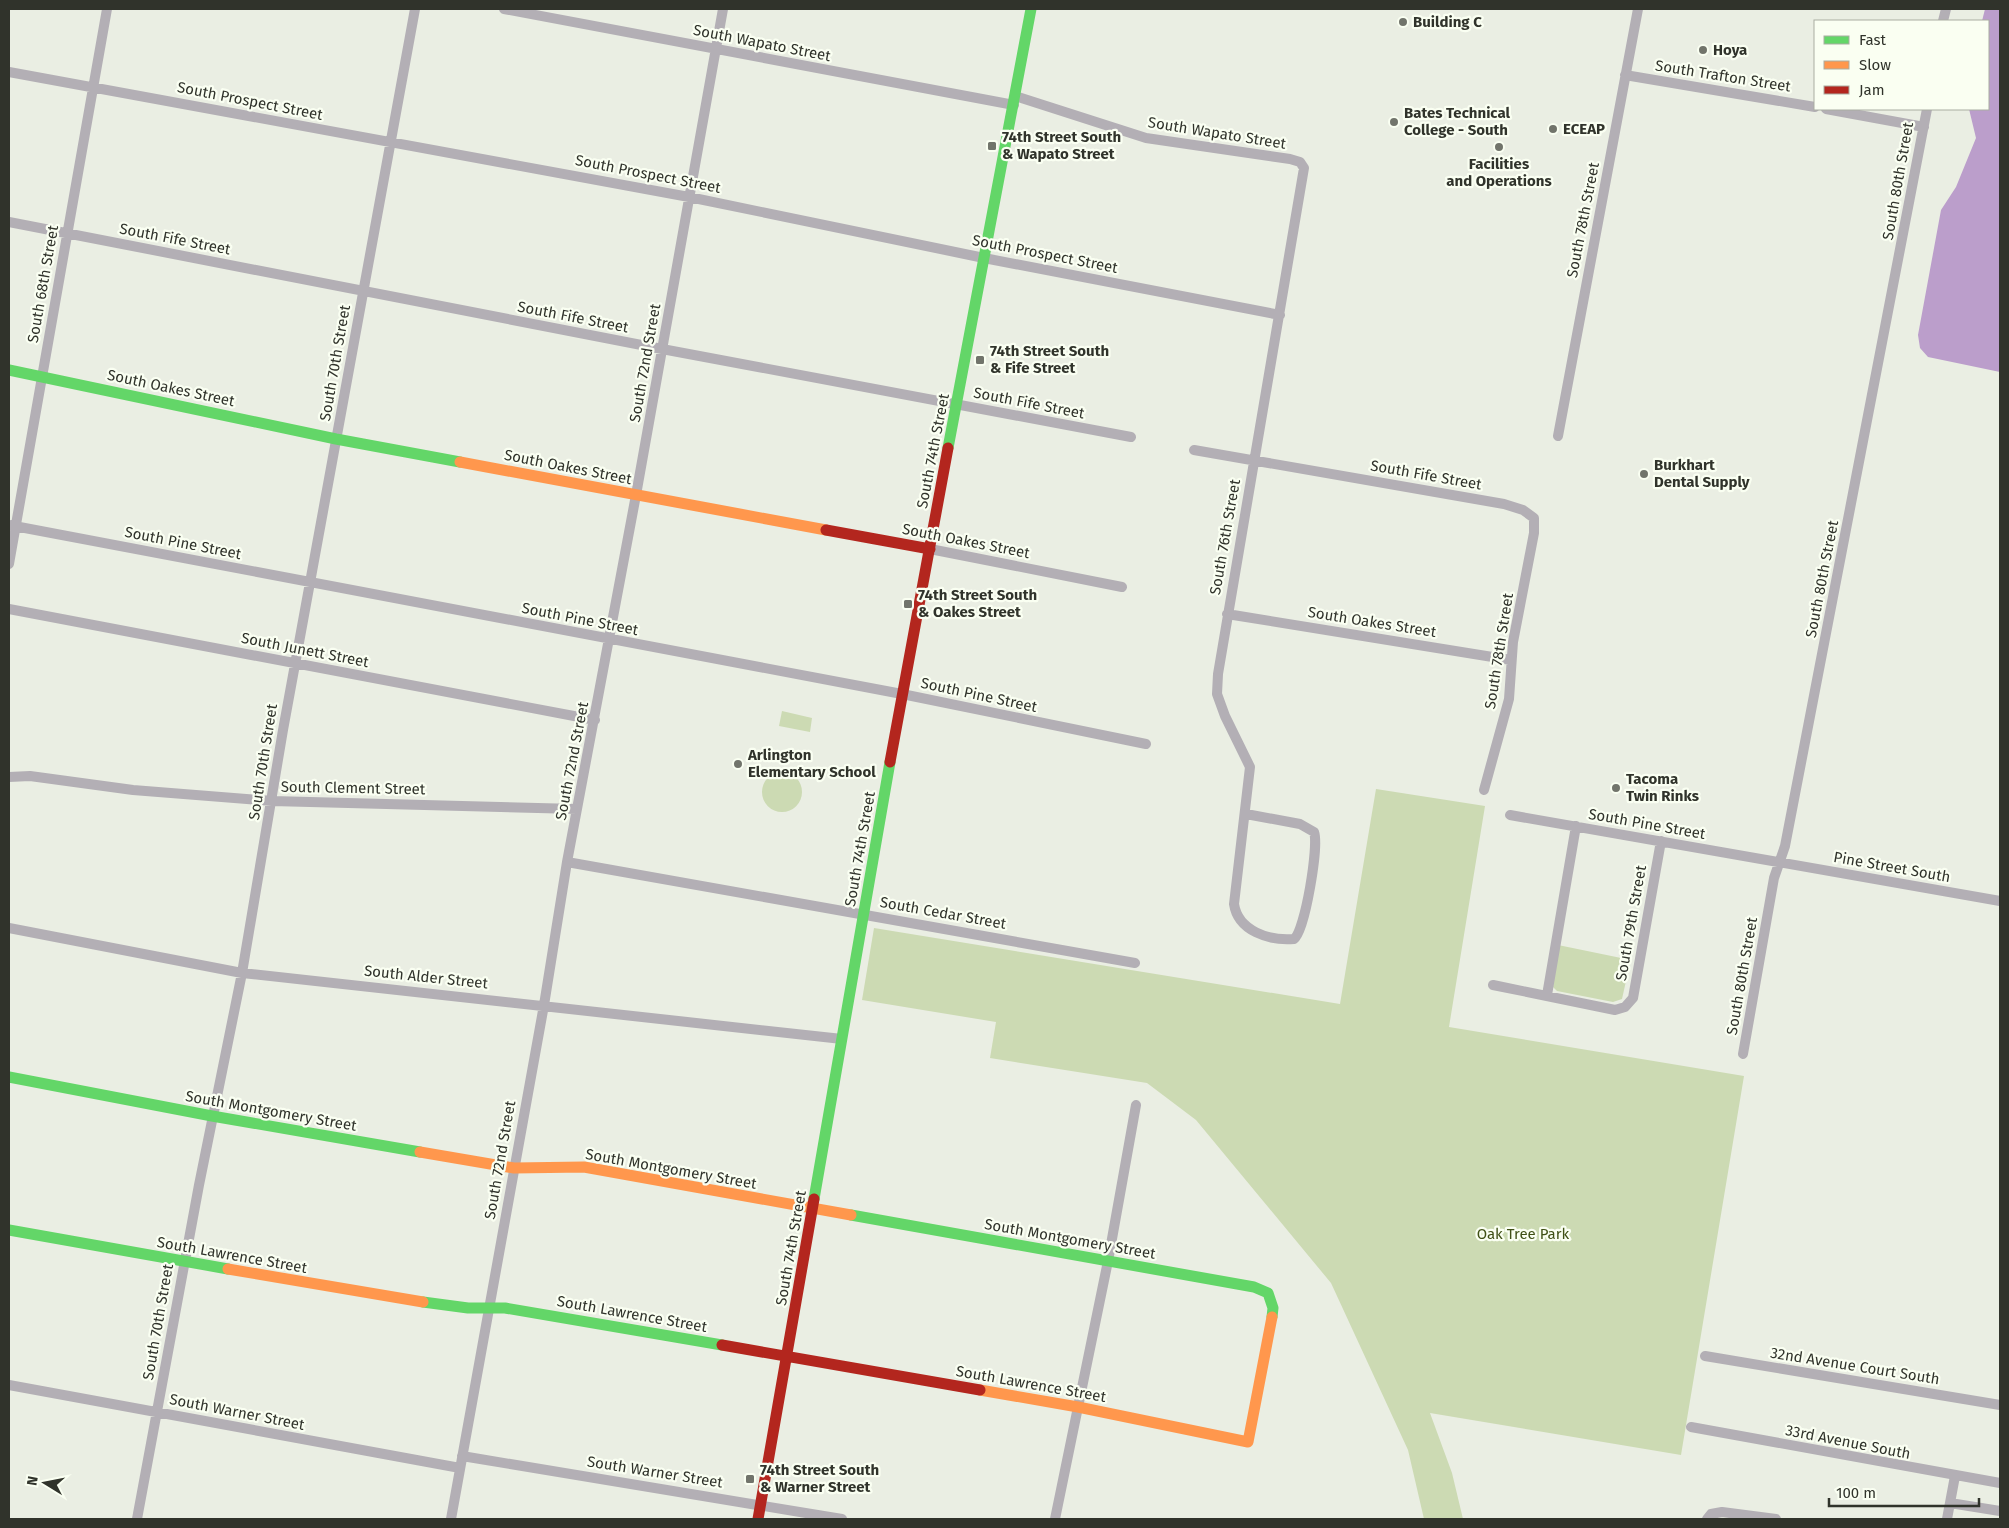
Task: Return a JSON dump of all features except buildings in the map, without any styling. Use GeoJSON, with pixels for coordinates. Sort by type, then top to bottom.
{"type":"FeatureCollection","features":[{"type":"Feature","properties":{"kind":"street","name":"South 68th Street"},"geometry":{"type":"LineString","coordinates":[[9,564],[12,525],[42,376],[107,9]]}},
{"type":"Feature","properties":{"kind":"street","name":"South 70th Street"},"geometry":{"type":"LineString","coordinates":[[137,1519],[212,1116],[242,972],[295,663],[416,9]]}},
{"type":"Feature","properties":{"kind":"street","name":"South Wapato Street"},"geometry":{"type":"LineString","coordinates":[[504,9],[716,50],[1014,101],[1146,138],[1300,162]]}},
{"type":"Feature","properties":{"kind":"street","name":"South 72nd Street"},"geometry":{"type":"LineString","coordinates":[[451,1519],[544,1005],[567,862],[610,639],[724,9]]}},
{"type":"Feature","properties":{"kind":"street","name":"South 74th Street"},"geometry":{"type":"LineString","coordinates":[[758,1519],[902,694],[1031,9]]}},
{"type":"Feature","properties":{"kind":"street","name":"South 78th Street"},"geometry":{"type":"LineString","coordinates":[[1558,436],[1638,9]]}},
{"type":"Feature","properties":{"kind":"street","name":"South Prospect Street"},"geometry":{"type":"LineString","coordinates":[[9,72],[690,197],[984,258],[1280,315]]}},
{"type":"Feature","properties":{"kind":"street","name":"South Trafton Street"},"geometry":{"type":"LineString","coordinates":[[1626,76],[1814,107]]}},
{"type":"Feature","properties":{"kind":"street"},"geometry":{"type":"LineString","coordinates":[[1832,110],[1924,126]]}},
{"type":"Feature","properties":{"kind":"street","name":"South 80th Street"},"geometry":{"type":"LineString","coordinates":[[1743,1054],[1774,878],[1791,816],[1927,110]]}},
{"type":"Feature","properties":{"kind":"street","name":"South 76th Street"},"geometry":{"type":"LineString","coordinates":[[1246,814],[1300,824],[1314,832],[1316,849],[1297,937],[1289,939],[1255,932],[1246,928],[1236,913],[1234,904],[1250,767],[1225,716],[1217,694],[1227,614],[1304,178],[1304,168],[1300,162]]}},
{"type":"Feature","properties":{"kind":"street","name":"South Fife Street"},"geometry":{"type":"LineString","coordinates":[[9,222],[363,292],[1131,437]]}},
{"type":"Feature","properties":{"kind":"street","name":"South Oakes Street"},"geometry":{"type":"LineString","coordinates":[[9,370],[336,439],[930,549],[1122,587]]}},
{"type":"Feature","properties":{"kind":"street","name":"South Fife Street"},"geometry":{"type":"LineString","coordinates":[[1194,450],[1504,504]]}},
{"type":"Feature","properties":{"kind":"street","name":"South 78th Street"},"geometry":{"type":"LineString","coordinates":[[1484,790],[1509,699],[1512,660],[1535,523],[1534,518],[1528,513],[1504,504]]}},
{"type":"Feature","properties":{"kind":"street","name":"South Pine Street"},"geometry":{"type":"LineString","coordinates":[[12,525],[902,694],[1146,744]]}},
{"type":"Feature","properties":{"kind":"street","name":"South Junett Street"},"geometry":{"type":"LineString","coordinates":[[9,609],[595,720]]}},
{"type":"Feature","properties":{"kind":"street","name":"South Oakes Street"},"geometry":{"type":"LineString","coordinates":[[1227,614],[1512,660]]}},
{"type":"Feature","properties":{"kind":"street","name":"South Clement Street"},"geometry":{"type":"LineString","coordinates":[[9,777],[30,776],[133,790],[272,801],[577,809]]}},
{"type":"Feature","properties":{"kind":"street","name":"South Pine Street"},"geometry":{"type":"LineString","coordinates":[[1510,815],[1779,864]]}},
{"type":"Feature","properties":{"kind":"street"},"geometry":{"type":"LineString","coordinates":[[1493,985],[1546,995],[1576,826]]}},
{"type":"Feature","properties":{"kind":"street","name":"South 79th Street"},"geometry":{"type":"LineString","coordinates":[[1546,995],[1616,1010],[1625,1007],[1633,998],[1661,841]]}},
{"type":"Feature","properties":{"kind":"street","name":"South Cedar Street"},"geometry":{"type":"LineString","coordinates":[[567,862],[1136,963]]}},
{"type":"Feature","properties":{"kind":"street","name":"Pine Street South"},"geometry":{"type":"LineString","coordinates":[[1779,864],[2000,901]]}},
{"type":"Feature","properties":{"kind":"street","name":"South Alder Street"},"geometry":{"type":"LineString","coordinates":[[9,928],[242,972],[842,1039]]}},
{"type":"Feature","properties":{"kind":"street","name":"South Montgomery Street"},"geometry":{"type":"LineString","coordinates":[[9,1077],[212,1116],[514,1168],[584,1167],[1254,1287],[1268,1293],[1273,1308],[1272,1325],[1248,1442]]}},
{"type":"Feature","properties":{"kind":"street"},"geometry":{"type":"LineString","coordinates":[[1055,1519],[1108,1261],[1136,1104]]}},
{"type":"Feature","properties":{"kind":"street","name":"South Lawrence Street"},"geometry":{"type":"LineString","coordinates":[[9,1230],[388,1298],[468,1308],[505,1308],[787,1356],[1078,1407],[1248,1442]]}},
{"type":"Feature","properties":{"kind":"street","name":"32nd Avenue Court South"},"geometry":{"type":"LineString","coordinates":[[1705,1356],[2000,1405]]}},
{"type":"Feature","properties":{"kind":"street","name":"South Warner Street"},"geometry":{"type":"LineString","coordinates":[[9,1385],[460,1468]]}},
{"type":"Feature","properties":{"kind":"street","name":"33rd Avenue South"},"geometry":{"type":"LineString","coordinates":[[1691,1427],[2000,1483]]}},
{"type":"Feature","properties":{"kind":"street","name":"South Warner Street"},"geometry":{"type":"LineString","coordinates":[[462,1456],[842,1519]]}},
{"type":"Feature","properties":{"kind":"street"},"geometry":{"type":"LineString","coordinates":[[1947,1519],[1955,1476]]}},
{"type":"Feature","properties":{"kind":"street"},"geometry":{"type":"LineString","coordinates":[[1950,1503],[2000,1511]]}},
{"type":"Feature","properties":{"kind":"street"},"geometry":{"type":"LineString","coordinates":[[1709,1516],[1722,1512],[1776,1519]]}},
{"type":"Feature","properties":{"kind":"green space"},"geometry":{"type":"Polygon","coordinates":[[[782,711],[812,718],[810,732],[779,726],[782,711]]]}},
{"type":"Feature","properties":{"kind":"green space"},"geometry":{"type":"Polygon","coordinates":[[[786,772],[793,775],[799,781],[802,792],[801,800],[793,809],[786,812],[778,812],[771,809],[763,800],[762,788],[765,781],[774,773],[786,772]]]}},
{"type":"Feature","properties":{"kind":"green space","name":"Oak Tree Park"},"geometry":{"type":"Polygon","coordinates":[[[1376,789],[1485,806],[1449,1027],[1744,1076],[1681,1455],[1430,1413],[1452,1473],[1463,1519],[1424,1519],[1408,1450],[1331,1283],[1196,1120],[1147,1083],[990,1058],[996,1022],[862,1000],[874,928],[1340,1004],[1376,789]]]}},
{"type":"Feature","properties":{"kind":"green space"},"geometry":{"type":"Polygon","coordinates":[[[1558,945],[1626,959],[1630,963],[1622,999],[1613,1002],[1557,991],[1553,987],[1558,945]]]}},
{"type":"Feature","properties":{"kind":"shaded area"},"geometry":{"type":"Polygon","coordinates":[[[1985,9],[2000,9],[2000,372],[1928,357],[1920,348],[1918,335],[1941,210],[1956,187],[1976,138],[1969,110],[1989,110],[1989,20],[1982,20],[1985,9]]]}},
{"type":"Feature","properties":{"kind":"traffic: fast"},"geometry":{"type":"LineString","coordinates":[[948,448],[1031,9]]}},
{"type":"Feature","properties":{"kind":"traffic: fast"},"geometry":{"type":"LineString","coordinates":[[9,370],[336,439],[460,462]]}},
{"type":"Feature","properties":{"kind":"traffic: fast"},"geometry":{"type":"LineString","coordinates":[[814,1199],[890,762]]}},
{"type":"Feature","properties":{"kind":"traffic: fast"},"geometry":{"type":"LineString","coordinates":[[9,1077],[212,1116],[420,1152]]}},
{"type":"Feature","properties":{"kind":"traffic: fast"},"geometry":{"type":"LineString","coordinates":[[851,1215],[1254,1287],[1268,1293],[1273,1308],[1272,1317]]}},
{"type":"Feature","properties":{"kind":"traffic: fast"},"geometry":{"type":"LineString","coordinates":[[9,1230],[228,1269]]}},
{"type":"Feature","properties":{"kind":"traffic: fast"},"geometry":{"type":"LineString","coordinates":[[423,1302],[468,1308],[505,1308],[722,1345]]}},
{"type":"Feature","properties":{"kind":"traffic: slow"},"geometry":{"type":"LineString","coordinates":[[460,462],[826,530]]}},
{"type":"Feature","properties":{"kind":"traffic: slow"},"geometry":{"type":"LineString","coordinates":[[420,1152],[514,1168],[584,1167],[851,1215]]}},
{"type":"Feature","properties":{"kind":"traffic: slow"},"geometry":{"type":"LineString","coordinates":[[228,1269],[423,1302]]}},
{"type":"Feature","properties":{"kind":"traffic: slow"},"geometry":{"type":"LineString","coordinates":[[980,1390],[1078,1407],[1248,1442],[1272,1317]]}},
{"type":"Feature","properties":{"kind":"traffic: jam"},"geometry":{"type":"LineString","coordinates":[[890,762],[948,448]]}},
{"type":"Feature","properties":{"kind":"traffic: jam"},"geometry":{"type":"LineString","coordinates":[[826,530],[930,549]]}},
{"type":"Feature","properties":{"kind":"traffic: jam"},"geometry":{"type":"LineString","coordinates":[[758,1519],[814,1199]]}},
{"type":"Feature","properties":{"kind":"traffic: jam"},"geometry":{"type":"LineString","coordinates":[[722,1345],[980,1390]]}},
{"type":"Feature","properties":{"kind":"place","name":"Building C"},"geometry":{"type":"Point","coordinates":[1403,22]}},
{"type":"Feature","properties":{"kind":"place","name":"Hoya"},"geometry":{"type":"Point","coordinates":[1703,50]}},
{"type":"Feature","properties":{"kind":"place","name":"Bates Technical College - South"},"geometry":{"type":"Point","coordinates":[1394,122]}},
{"type":"Feature","properties":{"kind":"place","name":"ECEAP"},"geometry":{"type":"Point","coordinates":[1553,129]}},
{"type":"Feature","properties":{"kind":"place","name":"74th Street South & Wapato Street"},"geometry":{"type":"Point","coordinates":[992,146]}},
{"type":"Feature","properties":{"kind":"place","name":"Facilities and Operations"},"geometry":{"type":"Point","coordinates":[1499,147]}},
{"type":"Feature","properties":{"kind":"place","name":"74th Street South & Fife Street"},"geometry":{"type":"Point","coordinates":[980,360]}},
{"type":"Feature","properties":{"kind":"place","name":"Burkhart Dental Supply"},"geometry":{"type":"Point","coordinates":[1644,474]}},
{"type":"Feature","properties":{"kind":"place","name":"74th Street South & Oakes Street"},"geometry":{"type":"Point","coordinates":[908,604]}},
{"type":"Feature","properties":{"kind":"place","name":"Arlington Elementary School"},"geometry":{"type":"Point","coordinates":[738,764]}},
{"type":"Feature","properties":{"kind":"place","name":"Tacoma Twin Rinks"},"geometry":{"type":"Point","coordinates":[1616,788]}},
{"type":"Feature","properties":{"kind":"place","name":"74th Street South & Warner Street"},"geometry":{"type":"Point","coordinates":[750,1479]}}]}
